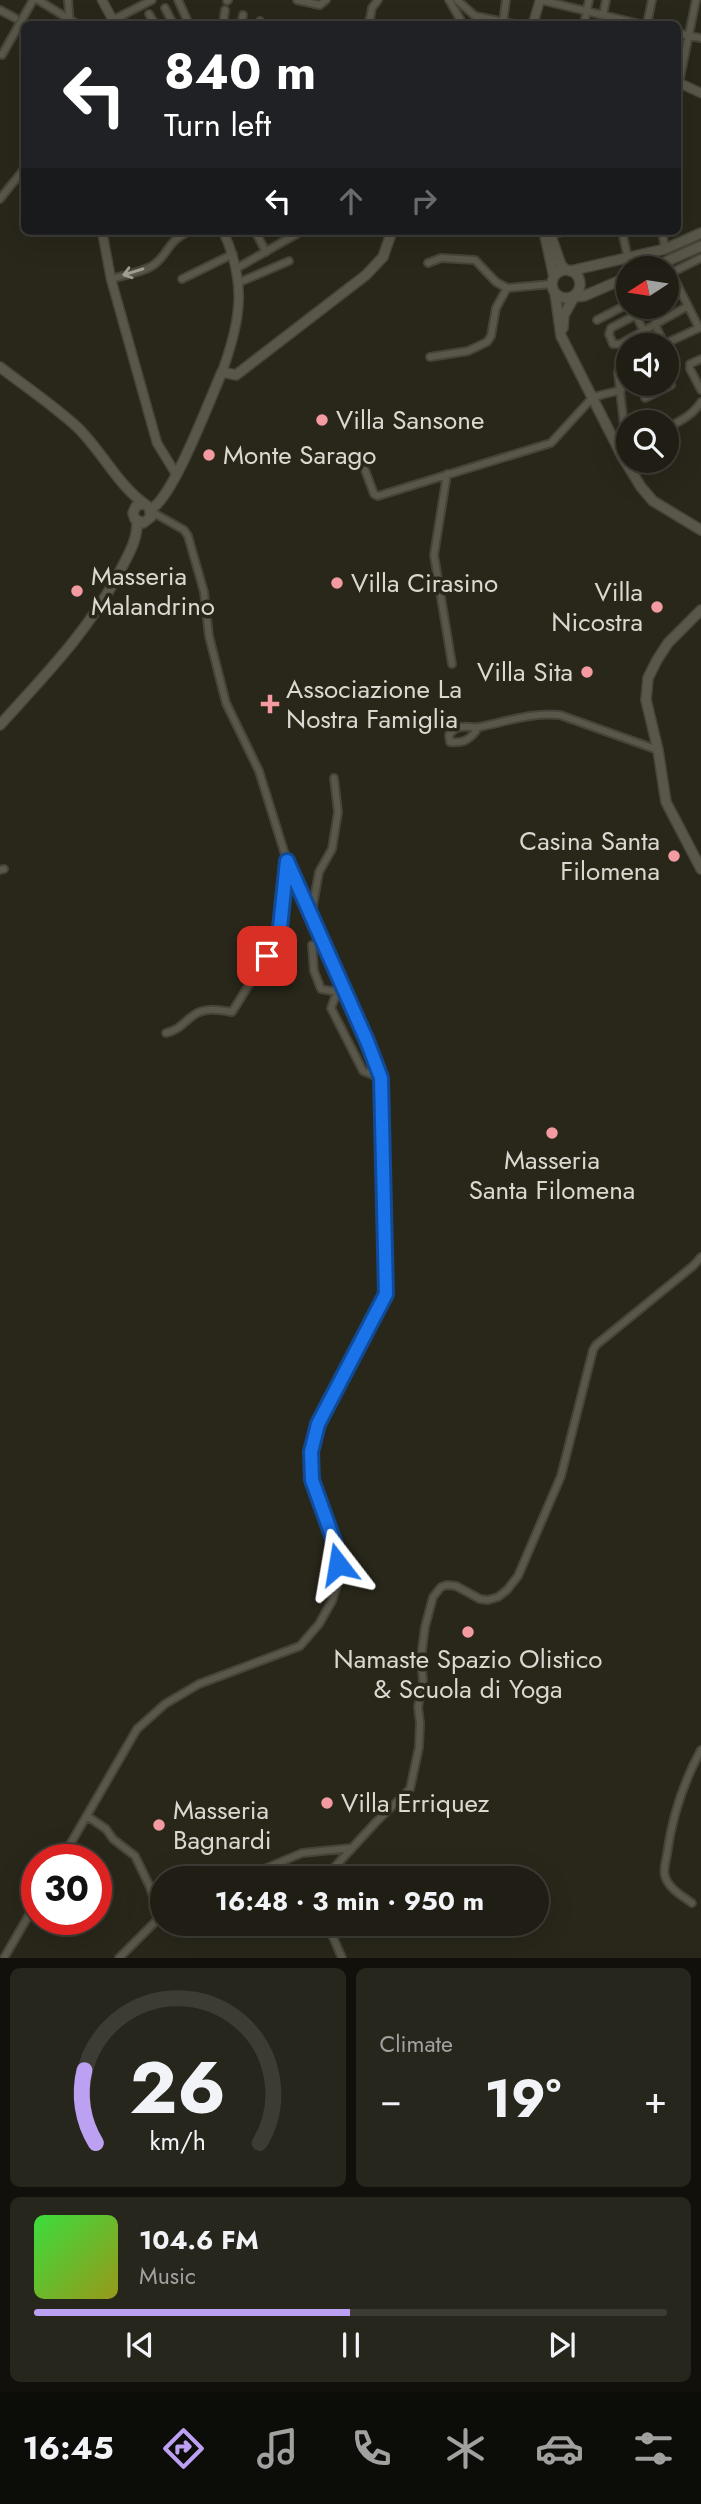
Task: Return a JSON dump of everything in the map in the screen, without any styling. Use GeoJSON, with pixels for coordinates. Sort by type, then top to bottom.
{"type":"FeatureCollection","features":[{"type":"Feature","properties":{"kind":"main road"},"geometry":{"type":"LineString","coordinates":[[647,256],[701,233]]}},
{"type":"Feature","properties":{"kind":"main road"},"geometry":{"type":"LineString","coordinates":[[0,724],[77,640],[105,600],[130,551],[144,512],[163,498],[176,474],[222,372],[236,375],[366,275],[383,257],[391,235]]}},
{"type":"Feature","properties":{"kind":"main road"},"geometry":{"type":"LineString","coordinates":[[544,235],[561,336],[593,397],[616,432]]}},
{"type":"Feature","properties":{"kind":"main road"},"geometry":{"type":"LineString","coordinates":[[547,235],[552,239],[561,265],[578,276],[581,285],[564,316],[566,346]]}},
{"type":"Feature","properties":{"kind":"main road"},"geometry":{"type":"LineString","coordinates":[[679,256],[701,246]]}},
{"type":"Feature","properties":{"kind":"main road"},"geometry":{"type":"LineString","coordinates":[[554,285],[568,270],[616,264]]}},
{"type":"Feature","properties":{"kind":"main road"},"geometry":{"type":"LineString","coordinates":[[554,285],[566,299],[584,296],[616,282]]}},
{"type":"Feature","properties":{"kind":"main road"},"geometry":{"type":"LineString","coordinates":[[0,367],[78,428],[144,512]]}},
{"type":"Feature","properties":{"kind":"main road"},"geometry":{"type":"LineString","coordinates":[[635,473],[641,487],[653,501],[701,530]]}},
{"type":"Feature","properties":{"kind":"main road"},"geometry":{"type":"LineString","coordinates":[[701,610],[668,643],[648,678],[646,700],[658,750],[666,802],[701,869]]}},
{"type":"Feature","properties":{"kind":"street"},"geometry":{"type":"LineString","coordinates":[[22,21],[36,0],[69,21]]}},
{"type":"Feature","properties":{"kind":"street"},"geometry":{"type":"LineString","coordinates":[[68,0],[69,21]]}},
{"type":"Feature","properties":{"kind":"street"},"geometry":{"type":"LineString","coordinates":[[102,0],[113,21]]}},
{"type":"Feature","properties":{"kind":"street"},"geometry":{"type":"LineString","coordinates":[[115,21],[143,2],[152,0]]}},
{"type":"Feature","properties":{"kind":"street"},"geometry":{"type":"LineString","coordinates":[[178,0],[188,21]]}},
{"type":"Feature","properties":{"kind":"street"},"geometry":{"type":"LineString","coordinates":[[297,0],[323,2]]}},
{"type":"Feature","properties":{"kind":"street"},"geometry":{"type":"LineString","coordinates":[[370,21],[372,8],[378,0]]}},
{"type":"Feature","properties":{"kind":"street"},"geometry":{"type":"LineString","coordinates":[[449,0],[461,21]]}},
{"type":"Feature","properties":{"kind":"street"},"geometry":{"type":"LineString","coordinates":[[457,0],[475,16],[499,21]]}},
{"type":"Feature","properties":{"kind":"street"},"geometry":{"type":"LineString","coordinates":[[503,21],[506,0]]}},
{"type":"Feature","properties":{"kind":"street"},"geometry":{"type":"LineString","coordinates":[[534,21],[540,0],[628,21]]}},
{"type":"Feature","properties":{"kind":"street"},"geometry":{"type":"LineString","coordinates":[[585,21],[589,0]]}},
{"type":"Feature","properties":{"kind":"street"},"geometry":{"type":"LineString","coordinates":[[603,15],[606,0]]}},
{"type":"Feature","properties":{"kind":"street"},"geometry":{"type":"LineString","coordinates":[[648,21],[652,0]]}},
{"type":"Feature","properties":{"kind":"street"},"geometry":{"type":"LineString","coordinates":[[681,69],[696,0]]}},
{"type":"Feature","properties":{"kind":"street"},"geometry":{"type":"LineString","coordinates":[[165,8],[172,21]]}},
{"type":"Feature","properties":{"kind":"street"},"geometry":{"type":"LineString","coordinates":[[0,10],[15,18]]}},
{"type":"Feature","properties":{"kind":"street"},"geometry":{"type":"LineString","coordinates":[[223,21],[225,10]]}},
{"type":"Feature","properties":{"kind":"street"},"geometry":{"type":"LineString","coordinates":[[149,14],[153,21]]}},
{"type":"Feature","properties":{"kind":"street"},"geometry":{"type":"LineString","coordinates":[[242,21],[243,15]]}},
{"type":"Feature","properties":{"kind":"street"},"geometry":{"type":"LineString","coordinates":[[485,21],[491,19]]}},
{"type":"Feature","properties":{"kind":"street"},"geometry":{"type":"LineString","coordinates":[[1,54],[21,23]]}},
{"type":"Feature","properties":{"kind":"street"},"geometry":{"type":"LineString","coordinates":[[681,34],[701,38]]}},
{"type":"Feature","properties":{"kind":"street"},"geometry":{"type":"LineString","coordinates":[[681,83],[701,93]]}},
{"type":"Feature","properties":{"kind":"street"},"geometry":{"type":"LineString","coordinates":[[0,199],[21,173]]}},
{"type":"Feature","properties":{"kind":"street"},"geometry":{"type":"LineString","coordinates":[[104,235],[111,279],[157,443],[176,474]]}},
{"type":"Feature","properties":{"kind":"street"},"geometry":{"type":"LineString","coordinates":[[111,279],[156,263],[175,238],[181,235]]}},
{"type":"Feature","properties":{"kind":"street"},"geometry":{"type":"LineString","coordinates":[[222,372],[236,330],[240,282],[225,235]]}},
{"type":"Feature","properties":{"kind":"street"},"geometry":{"type":"LineString","coordinates":[[257,235],[266,252]]}},
{"type":"Feature","properties":{"kind":"street"},"geometry":{"type":"LineString","coordinates":[[237,268],[292,235]]}},
{"type":"Feature","properties":{"kind":"street"},"geometry":{"type":"LineString","coordinates":[[623,235],[627,256]]}},
{"type":"Feature","properties":{"kind":"street"},"geometry":{"type":"LineString","coordinates":[[663,235],[665,249]]}},
{"type":"Feature","properties":{"kind":"street"},"geometry":{"type":"LineString","coordinates":[[182,279],[233,254]]}},
{"type":"Feature","properties":{"kind":"street"},"geometry":{"type":"LineString","coordinates":[[428,263],[441,258],[475,260],[496,282],[507,288],[554,285]]}},
{"type":"Feature","properties":{"kind":"street"},"geometry":{"type":"LineString","coordinates":[[679,270],[701,258]]}},
{"type":"Feature","properties":{"kind":"street"},"geometry":{"type":"LineString","coordinates":[[240,282],[289,261]]}},
{"type":"Feature","properties":{"kind":"street"},"geometry":{"type":"LineString","coordinates":[[430,358],[468,351],[487,342],[491,336],[496,308],[507,288]]}},
{"type":"Feature","properties":{"kind":"street"},"geometry":{"type":"LineString","coordinates":[[679,289],[699,328],[679,337]]}},
{"type":"Feature","properties":{"kind":"street"},"geometry":{"type":"LineString","coordinates":[[630,319],[611,328],[609,334],[613,344],[620,344],[688,306]]}},
{"type":"Feature","properties":{"kind":"street"},"geometry":{"type":"LineString","coordinates":[[597,320],[616,308]]}},
{"type":"Feature","properties":{"kind":"street"},"geometry":{"type":"LineString","coordinates":[[638,319],[645,333]]}},
{"type":"Feature","properties":{"kind":"street"},"geometry":{"type":"LineString","coordinates":[[657,319],[655,324],[659,333]]}},
{"type":"Feature","properties":{"kind":"street"},"geometry":{"type":"LineString","coordinates":[[701,359],[690,364],[690,369],[701,390]]}},
{"type":"Feature","properties":{"kind":"street"},"geometry":{"type":"LineString","coordinates":[[362,461],[375,496],[551,443],[593,397],[616,391]]}},
{"type":"Feature","properties":{"kind":"street"},"geometry":{"type":"LineString","coordinates":[[645,398],[649,396]]}},
{"type":"Feature","properties":{"kind":"street"},"geometry":{"type":"LineString","coordinates":[[679,422],[701,402]]}},
{"type":"Feature","properties":{"kind":"street"},"geometry":{"type":"LineString","coordinates":[[447,474],[434,555],[452,664]]}},
{"type":"Feature","properties":{"kind":"street"},"geometry":{"type":"LineString","coordinates":[[70,1844],[137,1729],[165,1704],[199,1684],[300,1646],[319,1624],[332,1601],[339,1578],[335,1544],[312,1480],[311,1452],[318,1424],[386,1294],[381,1078],[312,913],[287,861],[259,771],[223,694],[209,636],[204,592],[188,536],[184,530],[144,512]]}},
{"type":"Feature","properties":{"kind":"street"},"geometry":{"type":"LineString","coordinates":[[475,728],[532,714],[560,715],[658,750]]}},
{"type":"Feature","properties":{"kind":"street"},"geometry":{"type":"LineString","coordinates":[[312,913],[319,872],[332,849],[338,812],[334,778]]}},
{"type":"Feature","properties":{"kind":"street"},"geometry":{"type":"LineString","coordinates":[[166,1033],[180,1029],[195,1014],[214,1009],[233,1012],[279,937],[287,861]]}},
{"type":"Feature","properties":{"kind":"street"},"geometry":{"type":"LineString","coordinates":[[312,945],[314,971],[321,989],[337,992],[331,1007],[363,1071],[381,1078]]}},
{"type":"Feature","properties":{"kind":"street"},"geometry":{"type":"LineString","coordinates":[[338,1866],[410,1789],[419,1746],[418,1707],[423,1681],[421,1658],[433,1597],[440,1587],[447,1585],[457,1586],[480,1599],[488,1600],[508,1590],[518,1576],[561,1476],[593,1350],[701,1257]]}},
{"type":"Feature","properties":{"kind":"street"},"geometry":{"type":"LineString","coordinates":[[692,1903],[673,1888],[664,1873],[673,1815],[701,1750]]}},
{"type":"Feature","properties":{"kind":"street"},"geometry":{"type":"LineString","coordinates":[[87,1816],[106,1829],[113,1839],[135,1856],[150,1887]]}},
{"type":"Feature","properties":{"kind":"street"},"geometry":{"type":"LineString","coordinates":[[271,1866],[302,1853],[352,1848]]}},
{"type":"Feature","properties":{"kind":"street"},"geometry":{"type":"LineString","coordinates":[[120,1958],[150,1927]]}},
{"type":"Feature","properties":{"kind":"street"},"geometry":{"type":"LineString","coordinates":[[4,1958],[21,1929]]}},
{"type":"Feature","properties":{"kind":"street"},"geometry":{"type":"LineString","coordinates":[[333,1936],[342,1958]]}},
{"type":"Feature","properties":{"kind":"place","name":"Villa Sansone"},"geometry":{"type":"Point","coordinates":[322,420]}},
{"type":"Feature","properties":{"kind":"place","name":"Monte Sarago"},"geometry":{"type":"Point","coordinates":[209,455]}},
{"type":"Feature","properties":{"kind":"place","name":"Villa Cirasino"},"geometry":{"type":"Point","coordinates":[337,583]}},
{"type":"Feature","properties":{"kind":"place","name":"Masseria Malandrino"},"geometry":{"type":"Point","coordinates":[77,591]}},
{"type":"Feature","properties":{"kind":"place","name":"Villa Nicostra"},"geometry":{"type":"Point","coordinates":[657,607]}},
{"type":"Feature","properties":{"kind":"place","name":"Villa Sita"},"geometry":{"type":"Point","coordinates":[587,672]}},
{"type":"Feature","properties":{"kind":"place","name":"Associazione La Nostra Famiglia"},"geometry":{"type":"Point","coordinates":[270,704]}},
{"type":"Feature","properties":{"kind":"place","name":"Casina Santa Filomena"},"geometry":{"type":"Point","coordinates":[674,856]}},
{"type":"Feature","properties":{"kind":"place","name":"Masseria Santa Filomena"},"geometry":{"type":"Point","coordinates":[552,1133]}},
{"type":"Feature","properties":{"kind":"place","name":"Namaste Spazio Olistico & Scuola di Yoga"},"geometry":{"type":"Point","coordinates":[468,1632]}},
{"type":"Feature","properties":{"kind":"place","name":"Villa Erriquez"},"geometry":{"type":"Point","coordinates":[327,1803]}},
{"type":"Feature","properties":{"kind":"place","name":"Masseria Bagnardi"},"geometry":{"type":"Point","coordinates":[159,1825]}},
{"type":"Feature","properties":{"kind":"route"},"geometry":{"type":"LineString","coordinates":[[267,956],[279,937],[287,861],[381,1078],[386,1294],[318,1424],[311,1452],[312,1480],[335,1544],[338,1564]]}}]}
